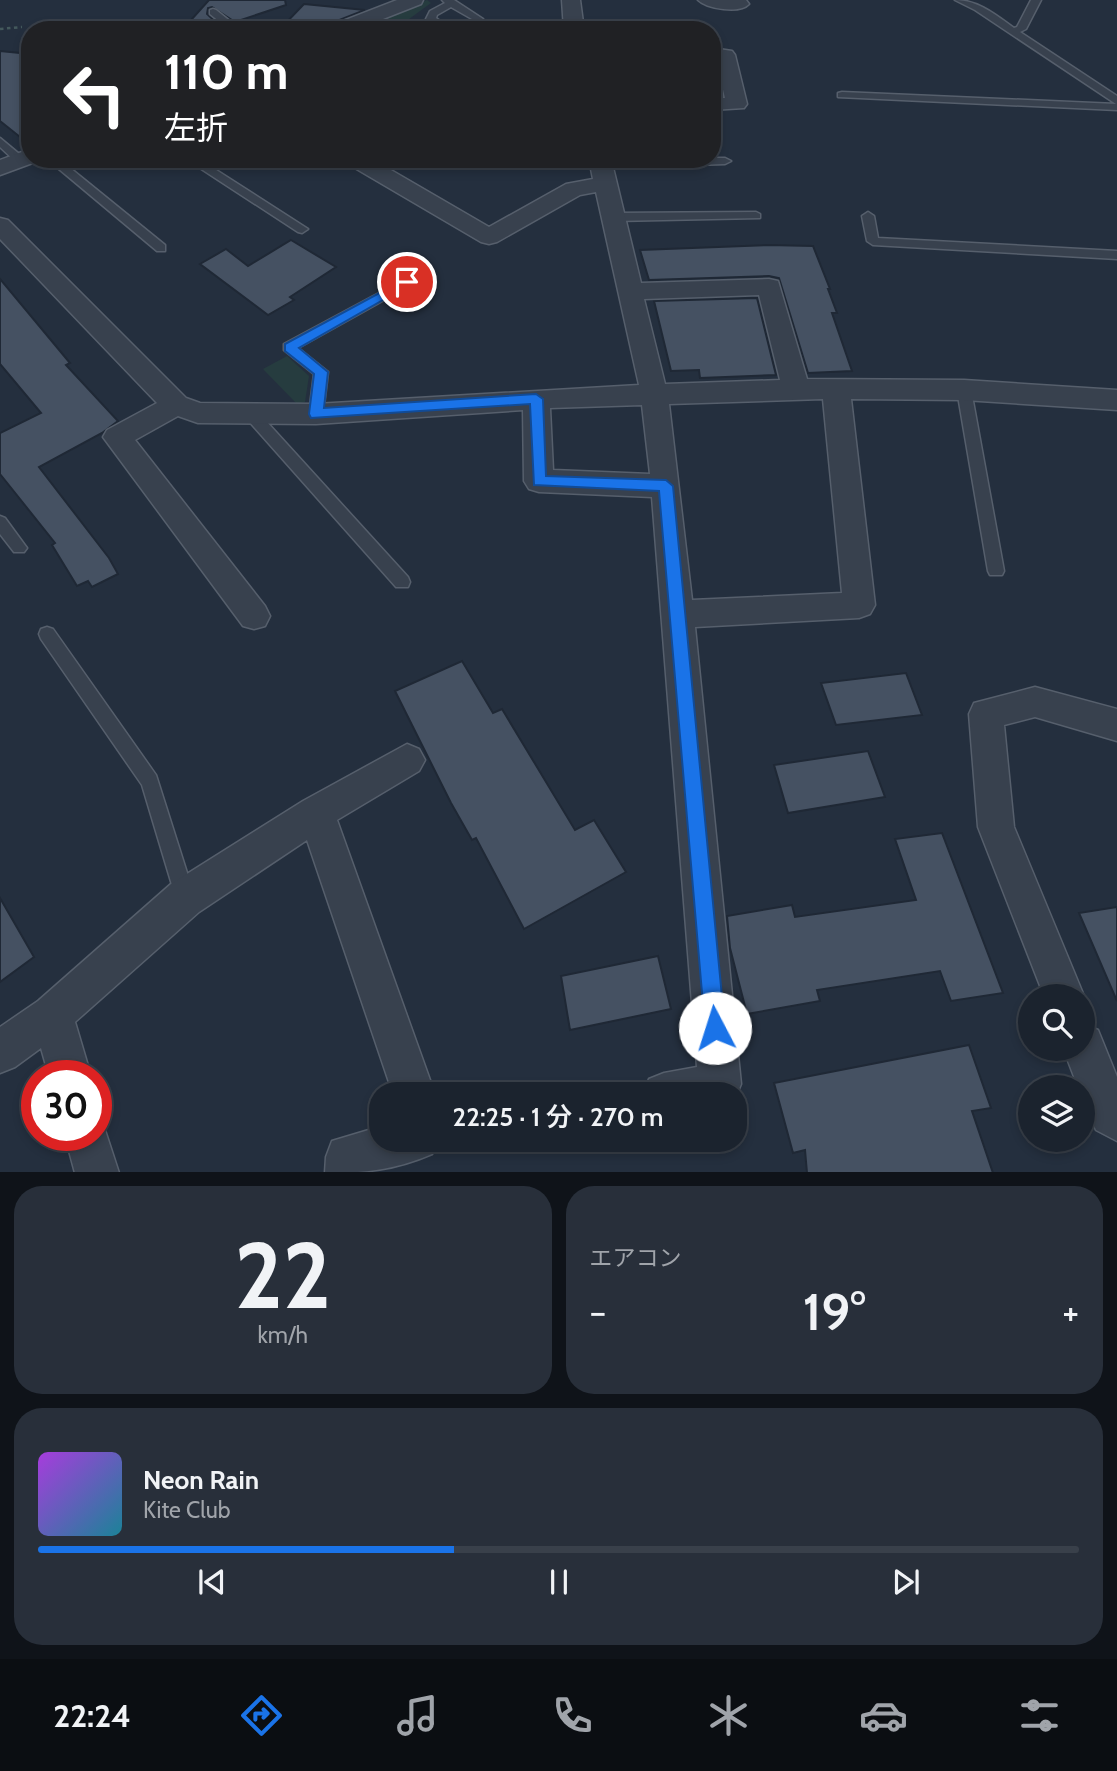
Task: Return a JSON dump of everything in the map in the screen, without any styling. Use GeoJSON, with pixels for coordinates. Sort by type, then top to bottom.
{"type":"FeatureCollection","features":[{"type":"Feature","properties":{"kind":"street"},"geometry":{"type":"LineString","coordinates":[[360,21],[413,0]]}},
{"type":"Feature","properties":{"kind":"street"},"geometry":{"type":"LineString","coordinates":[[571,0],[573,21]]}},
{"type":"Feature","properties":{"kind":"street"},"geometry":{"type":"LineString","coordinates":[[707,0],[740,4]]}},
{"type":"Feature","properties":{"kind":"street"},"geometry":{"type":"LineString","coordinates":[[721,55],[725,55],[737,104],[721,104]]}},
{"type":"Feature","properties":{"kind":"street"},"geometry":{"type":"LineString","coordinates":[[371,168],[489,237],[575,189],[602,169],[654,393],[666,486],[720,1082]]}},
{"type":"Feature","properties":{"kind":"street"},"geometry":{"type":"LineString","coordinates":[[0,225],[176,405],[198,413],[316,414],[536,399],[796,388],[964,390],[1117,400]]}},
{"type":"Feature","properties":{"kind":"street"},"geometry":{"type":"LineString","coordinates":[[631,290],[769,286],[796,388]]}},
{"type":"Feature","properties":{"kind":"street"},"geometry":{"type":"LineString","coordinates":[[677,614],[859,605],[836,389]]}},
{"type":"Feature","properties":{"kind":"street"},"geometry":{"type":"LineString","coordinates":[[536,399],[539,481],[666,486]]}},
{"type":"Feature","properties":{"kind":"street"},"geometry":{"type":"LineString","coordinates":[[176,405],[117,437],[254,615]]}},
{"type":"Feature","properties":{"kind":"street"},"geometry":{"type":"LineString","coordinates":[[1058,984],[996,827],[986,715],[1035,702],[1117,725]]}},
{"type":"Feature","properties":{"kind":"street"},"geometry":{"type":"LineString","coordinates":[[0,1052],[52,1014],[186,898],[316,813],[407,760]]}},
{"type":"Feature","properties":{"kind":"street"},"geometry":{"type":"LineString","coordinates":[[316,813],[411,1082]]}},
{"type":"Feature","properties":{"kind":"street"},"geometry":{"type":"LineString","coordinates":[[52,1014],[65,1060]]}},
{"type":"Feature","properties":{"kind":"street"},"geometry":{"type":"LineString","coordinates":[[1089,1061],[1111,1115],[1117,1119]]}},
{"type":"Feature","properties":{"kind":"street"},"geometry":{"type":"LineString","coordinates":[[91,1151],[97,1172]]}},
{"type":"Feature","properties":{"kind":"street"},"geometry":{"type":"LineString","coordinates":[[347,1172],[348,1157],[369,1152]]}},
{"type":"Feature","properties":{"kind":"lane"},"geometry":{"type":"LineString","coordinates":[[960,0],[978,8],[1117,101]]}},
{"type":"Feature","properties":{"kind":"lane"},"geometry":{"type":"LineString","coordinates":[[1013,31],[1021,29],[1036,0]]}},
{"type":"Feature","properties":{"kind":"lane"},"geometry":{"type":"LineString","coordinates":[[434,21],[433,13],[449,1],[478,19],[475,21]]}},
{"type":"Feature","properties":{"kind":"lane"},"geometry":{"type":"LineString","coordinates":[[213,12],[224,21]]}},
{"type":"Feature","properties":{"kind":"lane"},"geometry":{"type":"LineString","coordinates":[[842,95],[1117,107]]}},
{"type":"Feature","properties":{"kind":"lane"},"geometry":{"type":"LineString","coordinates":[[0,141],[17,161]]}},
{"type":"Feature","properties":{"kind":"lane"},"geometry":{"type":"LineString","coordinates":[[721,161],[725,161]]}},
{"type":"Feature","properties":{"kind":"lane"},"geometry":{"type":"LineString","coordinates":[[63,168],[162,248]]}},
{"type":"Feature","properties":{"kind":"lane"},"geometry":{"type":"LineString","coordinates":[[205,168],[302,229]]}},
{"type":"Feature","properties":{"kind":"lane"},"geometry":{"type":"LineString","coordinates":[[614,217],[756,216]]}},
{"type":"Feature","properties":{"kind":"lane"},"geometry":{"type":"LineString","coordinates":[[868,216],[873,241],[1117,255]]}},
{"type":"Feature","properties":{"kind":"lane"},"geometry":{"type":"LineString","coordinates":[[316,414],[321,372],[289,347],[407,282]]}},
{"type":"Feature","properties":{"kind":"lane"},"geometry":{"type":"LineString","coordinates":[[964,390],[996,570]]}},
{"type":"Feature","properties":{"kind":"lane"},"geometry":{"type":"LineString","coordinates":[[251,414],[402,582]]}},
{"type":"Feature","properties":{"kind":"lane"},"geometry":{"type":"LineString","coordinates":[[0,522],[19,548]]}},
{"type":"Feature","properties":{"kind":"lane"},"geometry":{"type":"LineString","coordinates":[[47,634],[150,781],[186,898]]}},
{"type":"Feature","properties":{"kind":"green space"},"geometry":{"type":"Polygon","coordinates":[[[427,0],[431,3],[406,21],[375,21],[427,0]]]}},
{"type":"Feature","properties":{"kind":"green space"},"geometry":{"type":"Polygon","coordinates":[[[287,356],[309,376],[305,402],[297,404],[263,369],[287,356]]]}},
{"type":"Feature","properties":{"kind":"building"},"geometry":{"type":"Polygon","coordinates":[[[209,0],[285,0],[286,5],[238,21],[233,21],[212,7],[208,8],[207,14],[215,21],[190,21],[209,0]]]}},
{"type":"Feature","properties":{"kind":"building"},"geometry":{"type":"Polygon","coordinates":[[[304,4],[365,10],[337,21],[288,21],[304,4]]]}},
{"type":"Feature","properties":{"kind":"building"},"geometry":{"type":"Polygon","coordinates":[[[0,51],[21,53],[21,138],[0,121],[0,51]]]}},
{"type":"Feature","properties":{"kind":"building"},"geometry":{"type":"Polygon","coordinates":[[[291,240],[336,267],[290,297],[294,300],[268,315],[200,264],[226,249],[248,266],[291,240]]]}},
{"type":"Feature","properties":{"kind":"building"},"geometry":{"type":"Polygon","coordinates":[[[813,246],[830,289],[837,313],[832,313],[852,371],[808,373],[779,278],[769,276],[649,280],[640,250],[813,246]]]}},
{"type":"Feature","properties":{"kind":"building"},"geometry":{"type":"Polygon","coordinates":[[[0,279],[70,363],[66,365],[118,421],[102,433],[39,467],[109,558],[118,574],[92,587],[88,581],[77,586],[52,545],[55,543],[0,474],[0,433],[41,413],[0,364],[0,279]]]}},
{"type":"Feature","properties":{"kind":"building"},"geometry":{"type":"Polygon","coordinates":[[[757,298],[776,375],[700,378],[699,370],[671,371],[654,301],[757,298]]]}},
{"type":"Feature","properties":{"kind":"building"},"geometry":{"type":"Polygon","coordinates":[[[462,661],[493,713],[502,709],[575,830],[594,820],[626,872],[524,929],[476,838],[472,840],[451,803],[395,691],[462,661]]]}},
{"type":"Feature","properties":{"kind":"building"},"geometry":{"type":"Polygon","coordinates":[[[906,673],[922,715],[836,725],[821,683],[906,673]]]}},
{"type":"Feature","properties":{"kind":"building"},"geometry":{"type":"Polygon","coordinates":[[[868,751],[885,797],[788,813],[774,765],[868,751]]]}},
{"type":"Feature","properties":{"kind":"building"},"geometry":{"type":"Polygon","coordinates":[[[942,833],[1003,993],[951,1001],[940,971],[817,990],[820,1001],[747,1014],[730,948],[727,916],[792,905],[795,917],[916,900],[895,839],[942,833]]]}},
{"type":"Feature","properties":{"kind":"building"},"geometry":{"type":"Polygon","coordinates":[[[0,898],[34,957],[0,982],[0,898]]]}},
{"type":"Feature","properties":{"kind":"building"},"geometry":{"type":"Polygon","coordinates":[[[1117,907],[1117,1001],[1079,913],[1117,907]]]}},
{"type":"Feature","properties":{"kind":"building"},"geometry":{"type":"Polygon","coordinates":[[[658,956],[671,1009],[570,1030],[561,976],[658,956]]]}},
{"type":"Feature","properties":{"kind":"building"},"geometry":{"type":"Polygon","coordinates":[[[969,1045],[991,1108],[972,1111],[993,1172],[807,1172],[805,1150],[793,1153],[774,1083],[969,1045]]]}},
{"type":"Feature","properties":{"kind":"route"},"geometry":{"type":"LineString","coordinates":[[407,282],[289,347],[321,372],[316,414],[536,399],[539,481],[666,486],[715,1028]]}}]}
